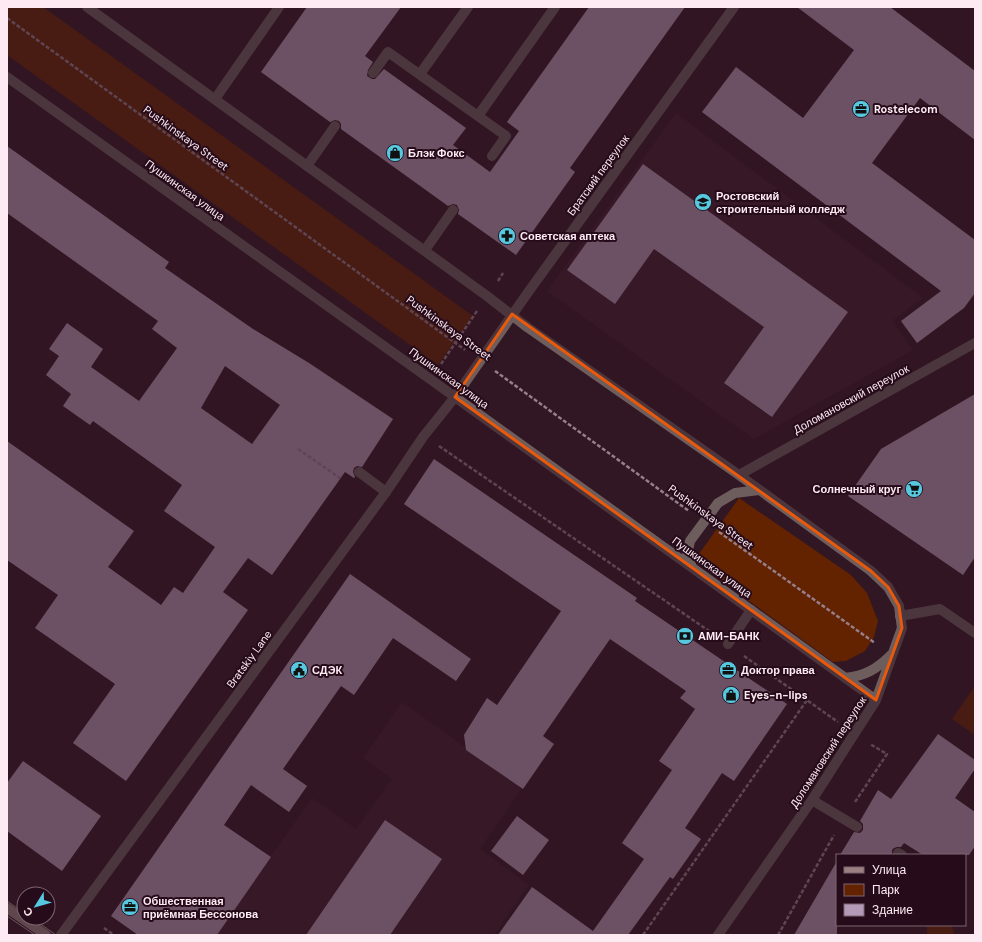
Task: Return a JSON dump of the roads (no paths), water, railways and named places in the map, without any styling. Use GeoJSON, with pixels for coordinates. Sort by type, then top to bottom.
{"type":"FeatureCollection","features":[{"type":"Feature","properties":{"kind":"main road"},"geometry":{"type":"LineString","coordinates":[[7,908],[46,935]]}},
{"type":"Feature","properties":{"kind":"street"},"geometry":{"type":"LineString","coordinates":[[87,7],[425,250],[512,314],[527,327],[759,490]]}},
{"type":"Feature","properties":{"kind":"street"},"geometry":{"type":"LineString","coordinates":[[215,99],[279,7]]}},
{"type":"Feature","properties":{"kind":"street"},"geometry":{"type":"LineString","coordinates":[[420,74],[468,7]]}},
{"type":"Feature","properties":{"kind":"street"},"geometry":{"type":"LineString","coordinates":[[478,116],[555,7]]}},
{"type":"Feature","properties":{"kind":"street","name":"Братский переулок"},"geometry":{"type":"LineString","coordinates":[[455,397],[512,314],[734,7]]}},
{"type":"Feature","properties":{"kind":"street"},"geometry":{"type":"LineString","coordinates":[[373,73],[388,52],[420,74],[506,136],[492,156]]}},
{"type":"Feature","properties":{"kind":"street","name":"Пушкинская улица"},"geometry":{"type":"LineString","coordinates":[[7,77],[876,700]]}},
{"type":"Feature","properties":{"kind":"street"},"geometry":{"type":"LineString","coordinates":[[307,166],[335,126]]}},
{"type":"Feature","properties":{"kind":"street"},"geometry":{"type":"LineString","coordinates":[[425,250],[453,210]]}},
{"type":"Feature","properties":{"kind":"street","name":"Доломановский переулок"},"geometry":{"type":"LineString","coordinates":[[739,476],[975,343]]}},
{"type":"Feature","properties":{"kind":"street","name":"Bratskiy Lane"},"geometry":{"type":"LineString","coordinates":[[61,935],[386,492],[423,437],[455,397]]}},
{"type":"Feature","properties":{"kind":"street"},"geometry":{"type":"LineString","coordinates":[[359,472],[386,492]]}},
{"type":"Feature","properties":{"kind":"street"},"geometry":{"type":"LineString","coordinates":[[692,568],[687,555],[690,541],[718,503],[735,494],[759,490]]}},
{"type":"Feature","properties":{"kind":"street","name":"Доломановский переулок"},"geometry":{"type":"LineString","coordinates":[[718,935],[812,800],[876,700],[902,628],[898,606],[888,587],[871,571],[759,490]]}},
{"type":"Feature","properties":{"kind":"street"},"geometry":{"type":"LineString","coordinates":[[900,616],[940,609],[975,633]]}},
{"type":"Feature","properties":{"kind":"street"},"geometry":{"type":"LineString","coordinates":[[728,644],[751,610]]}},
{"type":"Feature","properties":{"kind":"street"},"geometry":{"type":"LineString","coordinates":[[845,678],[860,676],[881,665],[893,654]]}},
{"type":"Feature","properties":{"kind":"street"},"geometry":{"type":"LineString","coordinates":[[812,800],[856,827]]}},
{"type":"Feature","properties":{"kind":"tram line"},"geometry":{"type":"LineString","coordinates":[[7,901],[16,907]]}},
{"type":"Feature","properties":{"kind":"tram line"},"geometry":{"type":"LineString","coordinates":[[7,916],[35,935]]}},
{"type":"Feature","properties":{"kind":"tram line"},"geometry":{"type":"LineString","coordinates":[[43,926],[56,935]]}},
{"type":"Feature","properties":{"kind":"place","name":"Rostelecom"},"geometry":{"type":"Point","coordinates":[861,109]}},
{"type":"Feature","properties":{"kind":"place","name":"Блэк Фокс"},"geometry":{"type":"Point","coordinates":[395,153]}},
{"type":"Feature","properties":{"kind":"place","name":"Ростовский строительный колледж"},"geometry":{"type":"Point","coordinates":[703,202]}},
{"type":"Feature","properties":{"kind":"place","name":"Советская аптека"},"geometry":{"type":"Point","coordinates":[507,236]}},
{"type":"Feature","properties":{"kind":"place","name":"Солнечный круг"},"geometry":{"type":"Point","coordinates":[914,489]}},
{"type":"Feature","properties":{"kind":"place","name":"АМИ-БАНК"},"geometry":{"type":"Point","coordinates":[685,636]}},
{"type":"Feature","properties":{"kind":"place","name":"СДЭК"},"geometry":{"type":"Point","coordinates":[299,670]}},
{"type":"Feature","properties":{"kind":"place","name":"Доктор права"},"geometry":{"type":"Point","coordinates":[728,670]}},
{"type":"Feature","properties":{"kind":"place","name":"Eyes-n-lips"},"geometry":{"type":"Point","coordinates":[731,695]}},
{"type":"Feature","properties":{"kind":"place","name":"Обшественная приёмная Бессонова"},"geometry":{"type":"Point","coordinates":[130,907]}}]}
